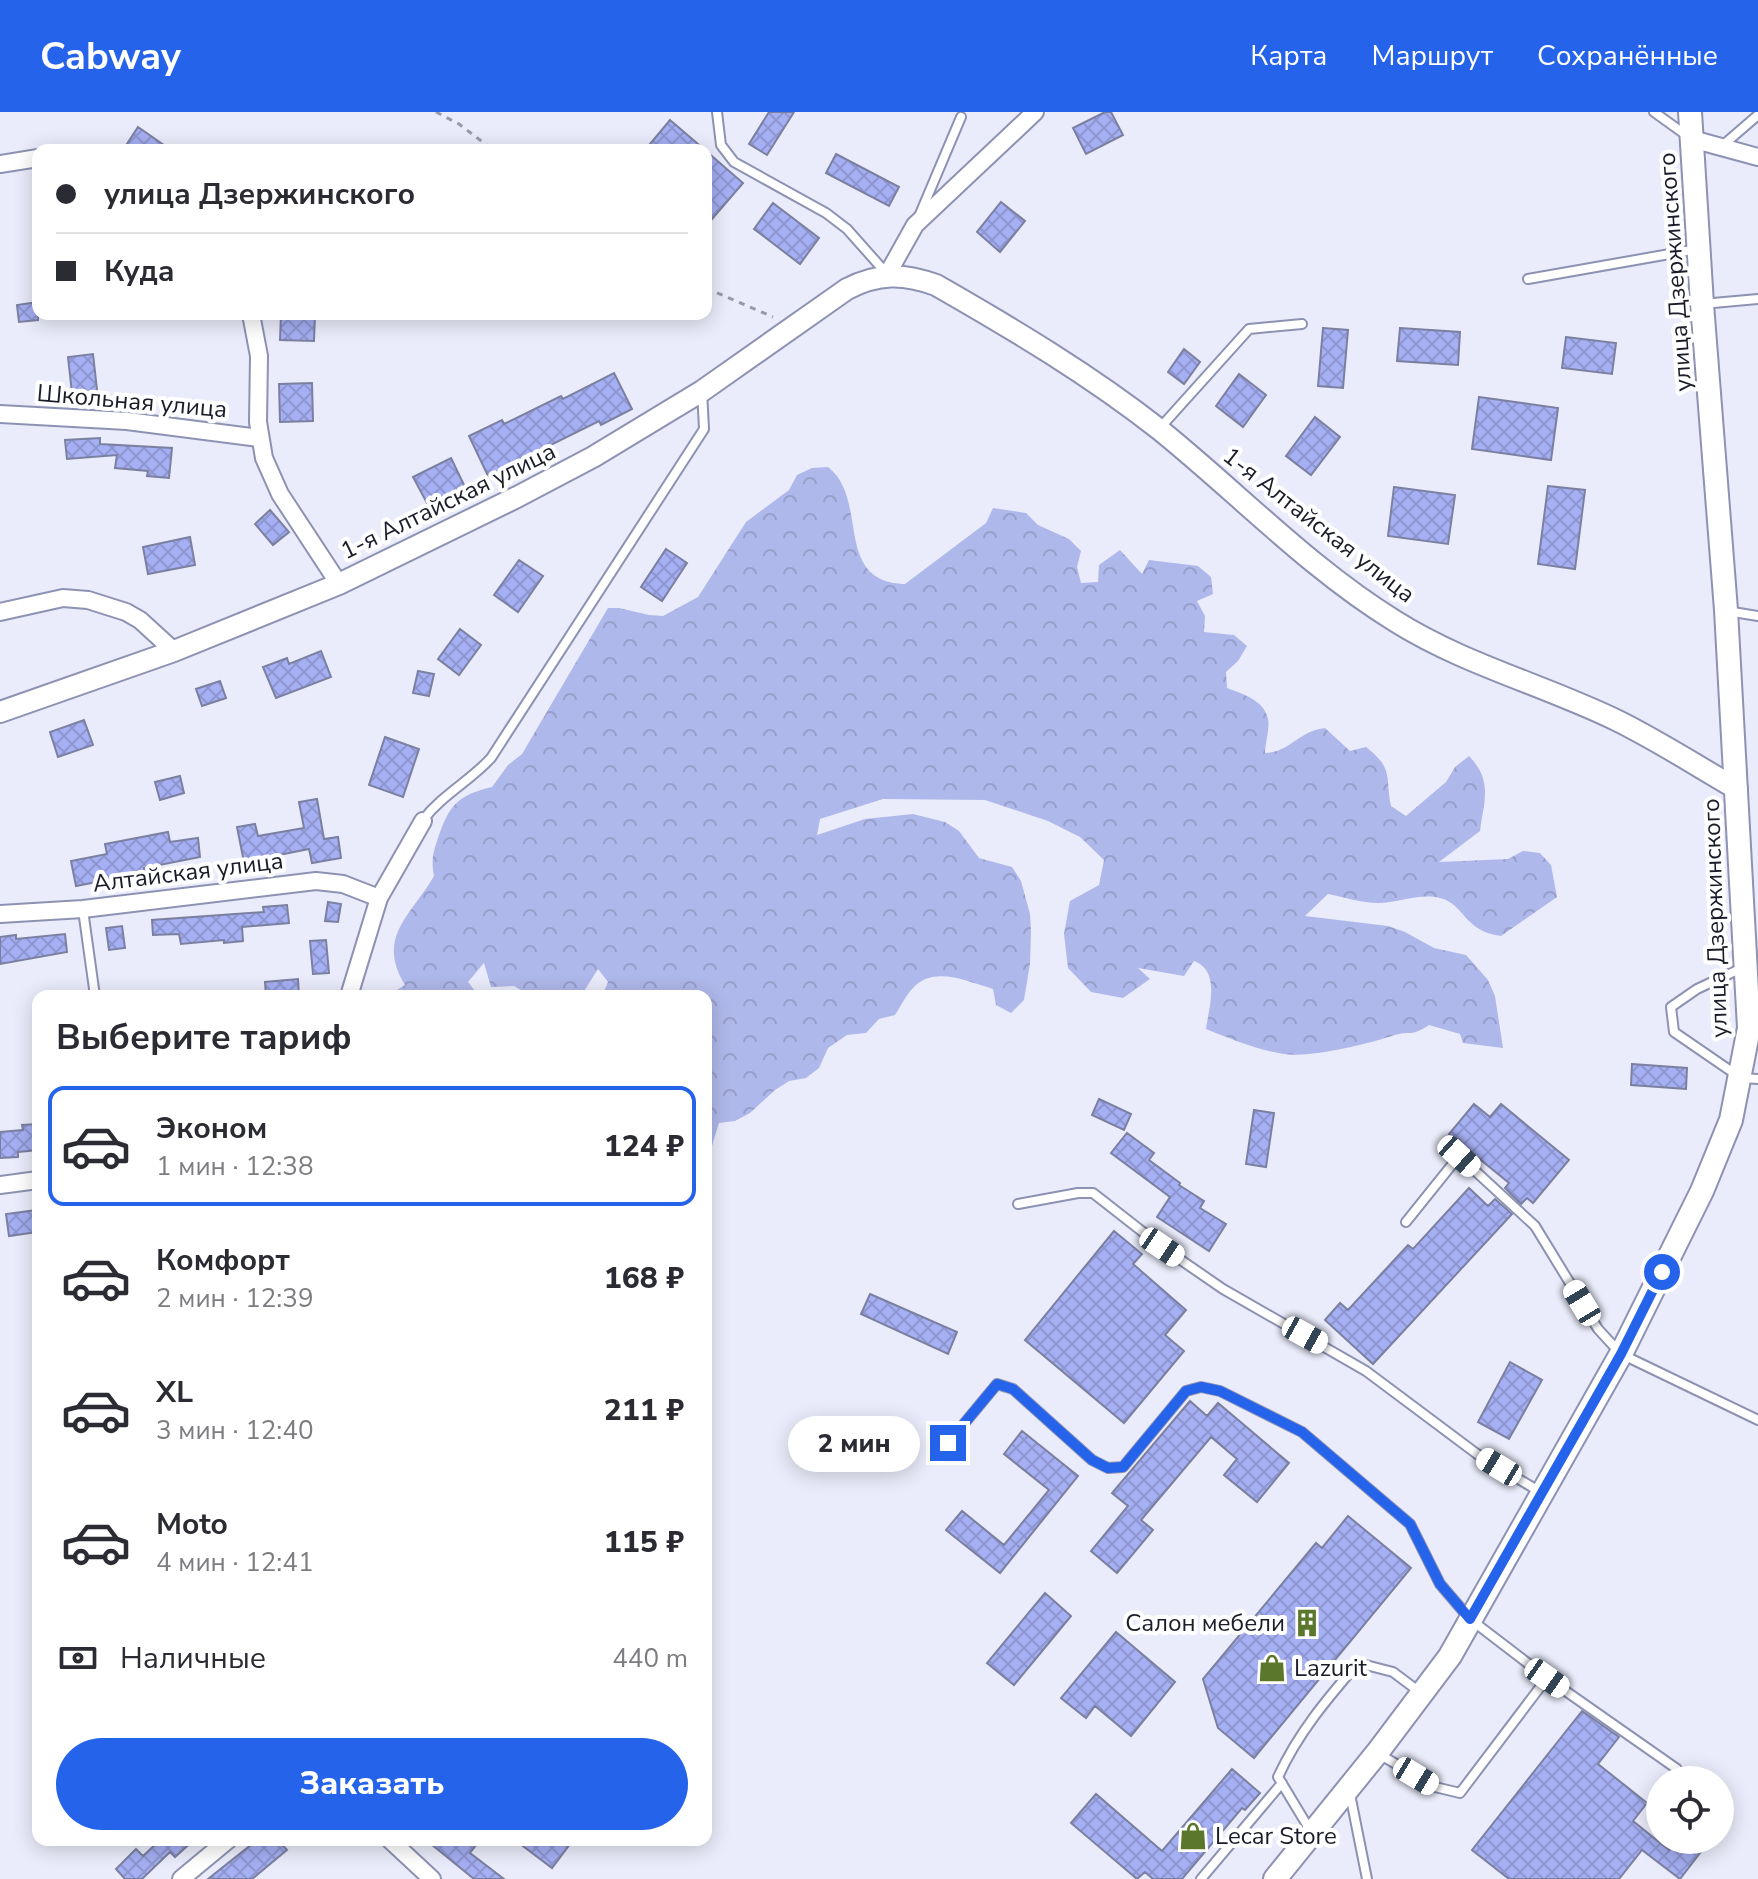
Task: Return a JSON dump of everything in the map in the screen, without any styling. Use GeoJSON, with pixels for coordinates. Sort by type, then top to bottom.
{"type":"FeatureCollection","features":[{"type":"Feature","properties":{"kind":"main road","name":"улица Дзержинского"},"geometry":{"type":"LineString","coordinates":[[1275,1879],[1349,1789],[1450,1656],[1621,1354],[1716,1162],[1750,1079],[1726,610],[1690,112]]}},
{"type":"Feature","properties":{"kind":"street"},"geometry":{"type":"LineString","coordinates":[[887,275],[915,225],[1035,112]]}},
{"type":"Feature","properties":{"kind":"street"},"geometry":{"type":"LineString","coordinates":[[1692,139],[1758,157]]}},
{"type":"Feature","properties":{"kind":"street"},"geometry":{"type":"LineString","coordinates":[[0,164],[32,159]]}},
{"type":"Feature","properties":{"kind":"street","name":"1-я Алтайская улица"},"geometry":{"type":"LineString","coordinates":[[0,712],[174,651],[339,584],[593,457],[702,391],[847,289],[864,280],[887,275],[920,279],[1037,344],[1159,429],[1352,592],[1395,621],[1428,639],[1617,720],[1737,789]]}},
{"type":"Feature","properties":{"kind":"street"},"geometry":{"type":"LineString","coordinates":[[252,320],[259,356],[259,438],[264,458],[280,494],[339,584]]}},
{"type":"Feature","properties":{"kind":"street","name":"Школьная улица"},"geometry":{"type":"LineString","coordinates":[[0,414],[127,421],[259,438]]}},
{"type":"Feature","properties":{"kind":"street"},"geometry":{"type":"LineString","coordinates":[[0,612],[63,598],[88,600],[140,620],[174,651]]}},
{"type":"Feature","properties":{"kind":"street"},"geometry":{"type":"LineString","coordinates":[[351,990],[379,898],[423,821]]}},
{"type":"Feature","properties":{"kind":"street","name":"Алтайская улица"},"geometry":{"type":"LineString","coordinates":[[0,914],[83,909],[316,881],[343,884],[379,898]]}},
{"type":"Feature","properties":{"kind":"street"},"geometry":{"type":"LineString","coordinates":[[0,1185],[32,1181]]}},
{"type":"Feature","properties":{"kind":"street"},"geometry":{"type":"LineString","coordinates":[[181,1879],[221,1846]]}},
{"type":"Feature","properties":{"kind":"street"},"geometry":{"type":"LineString","coordinates":[[396,1846],[432,1879]]}},
{"type":"Feature","properties":{"kind":"lane"},"geometry":{"type":"LineString","coordinates":[[717,112],[721,145],[734,162],[826,213],[847,229],[887,275]]}},
{"type":"Feature","properties":{"kind":"lane"},"geometry":{"type":"LineString","coordinates":[[1654,112],[1692,139]]}},
{"type":"Feature","properties":{"kind":"lane"},"geometry":{"type":"LineString","coordinates":[[1722,147],[1757,116]]}},
{"type":"Feature","properties":{"kind":"lane"},"geometry":{"type":"LineString","coordinates":[[915,225],[961,117]]}},
{"type":"Feature","properties":{"kind":"lane"},"geometry":{"type":"LineString","coordinates":[[1528,279],[1699,249]]}},
{"type":"Feature","properties":{"kind":"lane"},"geometry":{"type":"LineString","coordinates":[[1702,304],[1758,299]]}},
{"type":"Feature","properties":{"kind":"lane"},"geometry":{"type":"LineString","coordinates":[[1159,429],[1249,329],[1302,324]]}},
{"type":"Feature","properties":{"kind":"lane"},"geometry":{"type":"LineString","coordinates":[[423,821],[434,805],[491,758],[589,609],[704,429],[702,391]]}},
{"type":"Feature","properties":{"kind":"lane"},"geometry":{"type":"LineString","coordinates":[[1726,610],[1758,616]]}},
{"type":"Feature","properties":{"kind":"lane"},"geometry":{"type":"LineString","coordinates":[[83,909],[94,990]]}},
{"type":"Feature","properties":{"kind":"lane"},"geometry":{"type":"LineString","coordinates":[[1746,966],[1697,989],[1671,1007],[1674,1032],[1750,1079]]}},
{"type":"Feature","properties":{"kind":"lane"},"geometry":{"type":"LineString","coordinates":[[1406,1222],[1459,1156],[1535,1226],[1598,1329],[1621,1354],[1758,1420]]}},
{"type":"Feature","properties":{"kind":"lane"},"geometry":{"type":"LineString","coordinates":[[1018,1204],[1093,1193],[1162,1247],[1223,1289],[1366,1371],[1477,1454],[1542,1493]]}},
{"type":"Feature","properties":{"kind":"lane"},"geometry":{"type":"LineString","coordinates":[[948,1443],[997,1384],[1013,1389],[1092,1460],[1108,1468],[1123,1467],[1186,1391],[1201,1387],[1220,1391],[1302,1432],[1410,1524],[1440,1584],[1470,1619],[1547,1678],[1673,1766]]}},
{"type":"Feature","properties":{"kind":"lane"},"geometry":{"type":"LineString","coordinates":[[1312,1834],[1278,1777],[1292,1745],[1358,1663],[1393,1672],[1421,1694]]}},
{"type":"Feature","properties":{"kind":"lane"},"geometry":{"type":"LineString","coordinates":[[1377,1753],[1435,1787],[1460,1793],[1547,1678]]}},
{"type":"Feature","properties":{"kind":"lane"},"geometry":{"type":"LineString","coordinates":[[1201,1879],[1282,1783]]}},
{"type":"Feature","properties":{"kind":"lane"},"geometry":{"type":"LineString","coordinates":[[1349,1789],[1367,1879]]}},
{"type":"Feature","properties":{"kind":"path"},"geometry":{"type":"LineString","coordinates":[[436,112],[459,124],[485,144]]}},
{"type":"Feature","properties":{"kind":"path"},"geometry":{"type":"LineString","coordinates":[[712,291],[795,326]]}},
{"type":"Feature","properties":{"kind":"green space"},"geometry":{"type":"Polygon","coordinates":[[[828,467],[840,481],[860,555],[868,569],[882,580],[905,584],[986,523],[993,508],[1026,513],[1038,525],[1069,539],[1081,551],[1077,567],[1081,583],[1098,582],[1099,565],[1120,550],[1142,574],[1149,560],[1198,566],[1211,577],[1213,594],[1197,601],[1205,616],[1204,632],[1234,635],[1247,646],[1238,661],[1226,672],[1227,688],[1252,699],[1266,712],[1265,753],[1282,749],[1308,733],[1325,728],[1350,751],[1366,747],[1381,761],[1387,774],[1391,806],[1406,816],[1446,782],[1455,767],[1469,756],[1477,765],[1484,783],[1485,800],[1480,831],[1439,862],[1508,859],[1523,851],[1540,853],[1551,865],[1557,897],[1501,936],[1479,929],[1448,901],[1432,897],[1378,903],[1328,894],[1305,916],[1388,926],[1434,948],[1466,955],[1488,980],[1495,996],[1503,1048],[1463,1043],[1460,1034],[1429,1025],[1414,1033],[1324,1052],[1295,1055],[1264,1050],[1206,1029],[1211,1000],[1210,981],[1208,973],[1194,961],[1184,976],[1138,968],[1150,979],[1123,998],[1091,992],[1068,968],[1064,934],[1070,901],[1099,885],[1104,860],[1080,837],[1048,821],[985,800],[883,799],[820,819],[817,835],[865,819],[913,814],[945,822],[959,831],[979,858],[1012,867],[1021,881],[1030,914],[1030,964],[1024,1000],[1011,1013],[996,1005],[993,989],[952,977],[931,977],[921,981],[910,991],[895,1015],[879,1019],[866,1033],[847,1035],[828,1048],[819,1068],[806,1078],[789,1081],[750,1113],[735,1121],[719,1123],[712,1145],[712,990],[605,990],[608,982],[598,969],[585,990],[491,987],[484,963],[468,982],[474,990],[397,990],[405,985],[397,968],[395,940],[434,876],[434,852],[446,818],[462,798],[492,787],[508,765],[522,754],[608,608],[663,616],[698,597],[746,522],[789,490],[797,475],[812,468],[828,467]]]}},
{"type":"Feature","properties":{"kind":"building"},"geometry":{"type":"Polygon","coordinates":[[[769,112],[794,112],[767,155],[749,144],[769,112]]]}},
{"type":"Feature","properties":{"kind":"building"},"geometry":{"type":"Polygon","coordinates":[[[1111,112],[1123,135],[1086,154],[1073,128],[1111,112]]]}},
{"type":"Feature","properties":{"kind":"building"},"geometry":{"type":"Polygon","coordinates":[[[670,120],[698,144],[650,144],[670,120]]]}},
{"type":"Feature","properties":{"kind":"building"},"geometry":{"type":"Polygon","coordinates":[[[138,127],[162,144],[127,144],[138,127]]]}},
{"type":"Feature","properties":{"kind":"building"},"geometry":{"type":"Polygon","coordinates":[[[836,154],[899,187],[889,206],[826,173],[836,154]]]}},
{"type":"Feature","properties":{"kind":"building"},"geometry":{"type":"Polygon","coordinates":[[[712,156],[743,183],[712,219],[712,156]]]}},
{"type":"Feature","properties":{"kind":"building"},"geometry":{"type":"Polygon","coordinates":[[[1001,202],[1025,221],[1000,252],[977,232],[1001,202]]]}},
{"type":"Feature","properties":{"kind":"building"},"geometry":{"type":"Polygon","coordinates":[[[773,203],[819,238],[800,264],[754,229],[773,203]]]}},
{"type":"Feature","properties":{"kind":"building"},"geometry":{"type":"Polygon","coordinates":[[[32,303],[32,320],[38,320],[19,322],[17,305],[32,303]]]}},
{"type":"Feature","properties":{"kind":"building"},"geometry":{"type":"Polygon","coordinates":[[[281,320],[315,320],[314,341],[280,340],[281,320]]]}},
{"type":"Feature","properties":{"kind":"building"},"geometry":{"type":"Polygon","coordinates":[[[1323,328],[1348,330],[1343,388],[1318,386],[1323,328]]]}},
{"type":"Feature","properties":{"kind":"building"},"geometry":{"type":"Polygon","coordinates":[[[1400,328],[1460,332],[1458,365],[1397,361],[1400,328]]]}},
{"type":"Feature","properties":{"kind":"building"},"geometry":{"type":"Polygon","coordinates":[[[1566,337],[1616,343],[1612,374],[1562,368],[1566,337]]]}},
{"type":"Feature","properties":{"kind":"building"},"geometry":{"type":"Polygon","coordinates":[[[1184,349],[1200,362],[1184,384],[1168,372],[1184,349]]]}},
{"type":"Feature","properties":{"kind":"building"},"geometry":{"type":"Polygon","coordinates":[[[93,354],[98,399],[73,402],[68,357],[93,354]]]}},
{"type":"Feature","properties":{"kind":"building"},"geometry":{"type":"Polygon","coordinates":[[[614,373],[632,409],[601,425],[599,421],[488,476],[469,436],[502,420],[504,424],[561,396],[563,399],[614,373]]]}},
{"type":"Feature","properties":{"kind":"building"},"geometry":{"type":"Polygon","coordinates":[[[1239,374],[1266,395],[1243,427],[1216,406],[1239,374]]]}},
{"type":"Feature","properties":{"kind":"building"},"geometry":{"type":"Polygon","coordinates":[[[312,383],[313,421],[280,422],[279,384],[312,383]]]}},
{"type":"Feature","properties":{"kind":"building"},"geometry":{"type":"Polygon","coordinates":[[[1479,397],[1558,408],[1551,460],[1472,449],[1479,397]]]}},
{"type":"Feature","properties":{"kind":"building"},"geometry":{"type":"Polygon","coordinates":[[[1315,417],[1340,437],[1311,475],[1286,456],[1315,417]]]}},
{"type":"Feature","properties":{"kind":"building"},"geometry":{"type":"Polygon","coordinates":[[[100,438],[100,444],[172,448],[169,478],[147,476],[148,471],[115,468],[117,455],[67,459],[65,440],[100,438]]]}},
{"type":"Feature","properties":{"kind":"building"},"geometry":{"type":"Polygon","coordinates":[[[451,458],[465,487],[428,505],[413,477],[451,458]]]}},
{"type":"Feature","properties":{"kind":"building"},"geometry":{"type":"Polygon","coordinates":[[[1548,486],[1585,490],[1575,569],[1538,564],[1548,486]]]}},
{"type":"Feature","properties":{"kind":"building"},"geometry":{"type":"Polygon","coordinates":[[[1394,487],[1455,495],[1448,544],[1388,536],[1394,487]]]}},
{"type":"Feature","properties":{"kind":"building"},"geometry":{"type":"Polygon","coordinates":[[[270,510],[289,532],[273,545],[255,524],[270,510]]]}},
{"type":"Feature","properties":{"kind":"building"},"geometry":{"type":"Polygon","coordinates":[[[190,537],[195,565],[148,574],[143,547],[190,537]]]}},
{"type":"Feature","properties":{"kind":"building"},"geometry":{"type":"Polygon","coordinates":[[[666,549],[687,563],[662,601],[641,587],[666,549]]]}},
{"type":"Feature","properties":{"kind":"building"},"geometry":{"type":"Polygon","coordinates":[[[519,560],[543,576],[518,612],[494,595],[519,560]]]}},
{"type":"Feature","properties":{"kind":"building"},"geometry":{"type":"Polygon","coordinates":[[[460,629],[481,645],[459,675],[438,659],[460,629]]]}},
{"type":"Feature","properties":{"kind":"building"},"geometry":{"type":"Polygon","coordinates":[[[321,651],[331,677],[276,698],[263,667],[287,658],[289,664],[321,651]]]}},
{"type":"Feature","properties":{"kind":"building"},"geometry":{"type":"Polygon","coordinates":[[[418,671],[434,674],[429,696],[413,693],[418,671]]]}},
{"type":"Feature","properties":{"kind":"building"},"geometry":{"type":"Polygon","coordinates":[[[220,681],[226,698],[202,706],[196,689],[220,681]]]}},
{"type":"Feature","properties":{"kind":"building"},"geometry":{"type":"Polygon","coordinates":[[[84,720],[93,745],[58,757],[50,732],[84,720]]]}},
{"type":"Feature","properties":{"kind":"building"},"geometry":{"type":"Polygon","coordinates":[[[385,737],[419,749],[403,797],[369,785],[385,737]]]}},
{"type":"Feature","properties":{"kind":"building"},"geometry":{"type":"Polygon","coordinates":[[[180,776],[184,793],[160,800],[155,782],[180,776]]]}},
{"type":"Feature","properties":{"kind":"building"},"geometry":{"type":"Polygon","coordinates":[[[317,799],[324,839],[338,837],[341,858],[312,863],[309,849],[244,862],[237,827],[255,824],[258,836],[304,828],[299,802],[317,799]]]}},
{"type":"Feature","properties":{"kind":"building"},"geometry":{"type":"Polygon","coordinates":[[[168,832],[170,842],[198,838],[200,857],[144,868],[146,882],[114,888],[112,879],[76,886],[71,861],[107,854],[105,844],[168,832]]]}},
{"type":"Feature","properties":{"kind":"building"},"geometry":{"type":"Polygon","coordinates":[[[328,902],[341,904],[338,922],[325,921],[328,902]]]}},
{"type":"Feature","properties":{"kind":"building"},"geometry":{"type":"Polygon","coordinates":[[[287,905],[289,923],[242,927],[243,941],[181,944],[179,934],[153,935],[152,920],[264,912],[263,907],[287,905]]]}},
{"type":"Feature","properties":{"kind":"building"},"geometry":{"type":"Polygon","coordinates":[[[122,926],[125,948],[109,950],[106,928],[122,926]]]}},
{"type":"Feature","properties":{"kind":"building"},"geometry":{"type":"Polygon","coordinates":[[[65,934],[67,952],[0,964],[0,937],[16,935],[16,939],[65,934]]]}},
{"type":"Feature","properties":{"kind":"building"},"geometry":{"type":"Polygon","coordinates":[[[326,940],[329,973],[313,974],[310,941],[326,940]]]}},
{"type":"Feature","properties":{"kind":"building"},"geometry":{"type":"Polygon","coordinates":[[[298,979],[299,990],[266,990],[265,982],[298,979]]]}},
{"type":"Feature","properties":{"kind":"building"},"geometry":{"type":"Polygon","coordinates":[[[1632,1064],[1687,1068],[1686,1089],[1631,1085],[1632,1064]]]}},
{"type":"Feature","properties":{"kind":"building"},"geometry":{"type":"Polygon","coordinates":[[[1099,1099],[1131,1114],[1124,1130],[1092,1115],[1099,1099]]]}},
{"type":"Feature","properties":{"kind":"building"},"geometry":{"type":"Polygon","coordinates":[[[1474,1104],[1490,1117],[1501,1104],[1569,1160],[1533,1203],[1527,1198],[1521,1204],[1505,1188],[1509,1183],[1449,1134],[1474,1104]]]}},
{"type":"Feature","properties":{"kind":"building"},"geometry":{"type":"Polygon","coordinates":[[[1254,1110],[1274,1113],[1266,1167],[1246,1164],[1254,1110]]]}},
{"type":"Feature","properties":{"kind":"building"},"geometry":{"type":"Polygon","coordinates":[[[32,1124],[32,1151],[18,1152],[18,1157],[0,1158],[0,1132],[23,1130],[22,1125],[32,1124]]]}},
{"type":"Feature","properties":{"kind":"building"},"geometry":{"type":"Polygon","coordinates":[[[1127,1133],[1154,1153],[1149,1160],[1204,1201],[1200,1208],[1226,1224],[1209,1251],[1157,1217],[1170,1197],[1111,1153],[1127,1133]]]}},
{"type":"Feature","properties":{"kind":"building"},"geometry":{"type":"Polygon","coordinates":[[[1469,1188],[1488,1206],[1495,1199],[1512,1214],[1373,1364],[1325,1320],[1340,1303],[1348,1310],[1408,1245],[1413,1249],[1469,1188]]]}},
{"type":"Feature","properties":{"kind":"building"},"geometry":{"type":"Polygon","coordinates":[[[32,1211],[32,1233],[9,1236],[6,1214],[32,1211]]]}},
{"type":"Feature","properties":{"kind":"building"},"geometry":{"type":"Polygon","coordinates":[[[1114,1231],[1142,1254],[1133,1264],[1186,1310],[1165,1335],[1184,1351],[1124,1423],[1025,1340],[1114,1231]]]}},
{"type":"Feature","properties":{"kind":"building"},"geometry":{"type":"Polygon","coordinates":[[[870,1294],[957,1332],[948,1354],[861,1314],[870,1294]]]}},
{"type":"Feature","properties":{"kind":"building"},"geometry":{"type":"Polygon","coordinates":[[[1510,1362],[1542,1380],[1509,1439],[1478,1422],[1510,1362]]]}},
{"type":"Feature","properties":{"kind":"building"},"geometry":{"type":"Polygon","coordinates":[[[1190,1401],[1207,1416],[1218,1403],[1289,1463],[1257,1502],[1224,1475],[1237,1459],[1211,1437],[1141,1520],[1153,1530],[1117,1573],[1091,1551],[1128,1506],[1112,1493],[1190,1401]]]}},
{"type":"Feature","properties":{"kind":"building"},"geometry":{"type":"Polygon","coordinates":[[[1022,1431],[1078,1476],[1000,1573],[946,1530],[962,1511],[1004,1545],[1049,1490],[1004,1454],[1022,1431]]]}},
{"type":"Feature","properties":{"kind":"building","name":"Салон мебели"},"geometry":{"type":"Polygon","coordinates":[[[1348,1516],[1411,1568],[1254,1758],[1218,1728],[1203,1679],[1316,1543],[1322,1548],[1348,1516]]]}},
{"type":"Feature","properties":{"kind":"building"},"geometry":{"type":"Polygon","coordinates":[[[1045,1593],[1071,1616],[1014,1685],[987,1663],[1045,1593]]]}},
{"type":"Feature","properties":{"kind":"building"},"geometry":{"type":"Polygon","coordinates":[[[1116,1632],[1175,1682],[1131,1736],[1095,1706],[1086,1718],[1061,1698],[1116,1632]]]}},
{"type":"Feature","properties":{"kind":"building"},"geometry":{"type":"Polygon","coordinates":[[[1582,1711],[1619,1737],[1598,1764],[1646,1802],[1633,1821],[1646,1831],[1646,1853],[1642,1850],[1619,1879],[1509,1879],[1472,1850],[1582,1711]]]}},
{"type":"Feature","properties":{"kind":"building"},"geometry":{"type":"Polygon","coordinates":[[[1232,1769],[1260,1793],[1245,1810],[1242,1808],[1182,1879],[1153,1879],[1145,1872],[1137,1879],[1071,1823],[1096,1794],[1162,1851],[1232,1769]]]}},
{"type":"Feature","properties":{"kind":"building"},"geometry":{"type":"Polygon","coordinates":[[[154,1846],[187,1846],[175,1857],[170,1852],[142,1879],[125,1879],[116,1869],[136,1849],[143,1856],[154,1846]]]}},
{"type":"Feature","properties":{"kind":"building"},"geometry":{"type":"Polygon","coordinates":[[[249,1846],[283,1846],[287,1850],[252,1879],[208,1879],[249,1846]]]}},
{"type":"Feature","properties":{"kind":"building"},"geometry":{"type":"Polygon","coordinates":[[[433,1846],[475,1846],[470,1853],[504,1879],[474,1879],[433,1846]]]}},
{"type":"Feature","properties":{"kind":"building"},"geometry":{"type":"Polygon","coordinates":[[[523,1846],[568,1846],[552,1868],[523,1846]]]}},
{"type":"Feature","properties":{"kind":"building"},"geometry":{"type":"Polygon","coordinates":[[[1647,1854],[1699,1854],[1680,1879],[1647,1854]]]}},
{"type":"Feature","properties":{"kind":"place","name":"Салон мебели"},"geometry":{"type":"Point","coordinates":[1307,1623]}},
{"type":"Feature","properties":{"kind":"place","name":"Lazurit"},"geometry":{"type":"Point","coordinates":[1272,1668]}},
{"type":"Feature","properties":{"kind":"place","name":"Lecar Store"},"geometry":{"type":"Point","coordinates":[1193,1836]}},
{"type":"Feature","properties":{"kind":"route"},"geometry":{"type":"LineString","coordinates":[[948,1443],[997,1384],[1013,1389],[1092,1460],[1108,1468],[1123,1467],[1186,1391],[1201,1387],[1220,1391],[1302,1432],[1385,1501],[1410,1524],[1440,1584],[1470,1619],[1621,1354],[1662,1272]]}}]}
